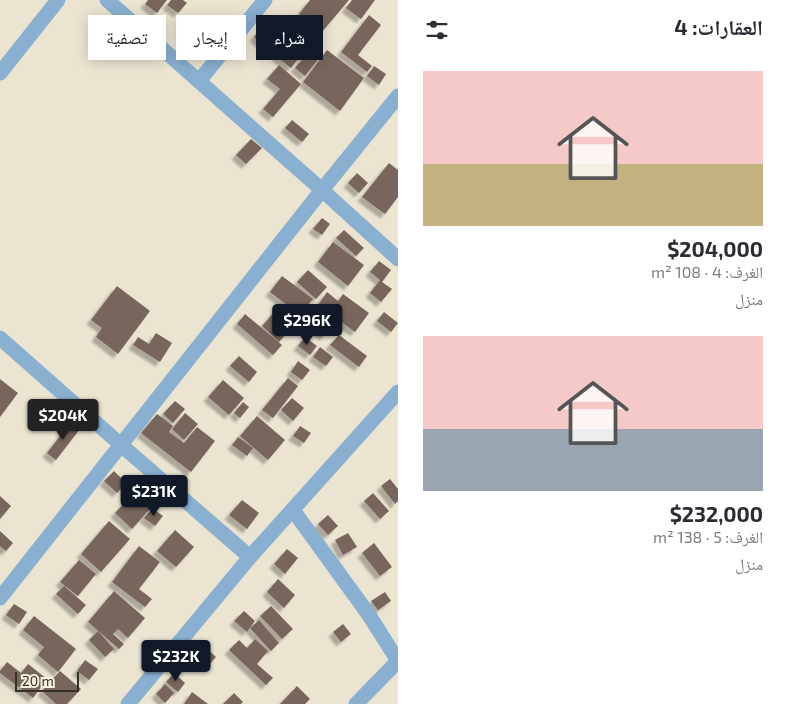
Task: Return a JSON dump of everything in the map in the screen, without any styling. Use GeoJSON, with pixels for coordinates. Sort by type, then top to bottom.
{"type":"FeatureCollection","features":[{"type":"Feature","properties":{"kind":"street"},"geometry":{"type":"LineString","coordinates":[[0,73],[58,0]]}},
{"type":"Feature","properties":{"kind":"street"},"geometry":{"type":"LineString","coordinates":[[107,0],[398,259]]}},
{"type":"Feature","properties":{"kind":"street"},"geometry":{"type":"LineString","coordinates":[[199,81],[265,0]]}},
{"type":"Feature","properties":{"kind":"street"},"geometry":{"type":"LineString","coordinates":[[0,598],[120,444],[398,96]]}},
{"type":"Feature","properties":{"kind":"street"},"geometry":{"type":"LineString","coordinates":[[0,338],[250,557]]}},
{"type":"Feature","properties":{"kind":"street"},"geometry":{"type":"LineString","coordinates":[[128,704],[250,557],[398,392]]}},
{"type":"Feature","properties":{"kind":"street"},"geometry":{"type":"LineString","coordinates":[[293,510],[369,615],[398,661],[356,704]]}},
{"type":"Feature","properties":{"kind":"building"},"geometry":{"type":"Polygon","coordinates":[[[148,0],[167,0],[157,13],[145,4],[148,0]]]}},
{"type":"Feature","properties":{"kind":"building"},"geometry":{"type":"Polygon","coordinates":[[[171,0],[183,0],[187,3],[178,13],[167,5],[171,0]]]}},
{"type":"Feature","properties":{"kind":"building"},"geometry":{"type":"Polygon","coordinates":[[[310,0],[349,0],[323,31],[323,15],[299,14],[310,0]]]}},
{"type":"Feature","properties":{"kind":"building"},"geometry":{"type":"Polygon","coordinates":[[[352,0],[375,0],[361,19],[346,8],[352,0]]]}},
{"type":"Feature","properties":{"kind":"building"},"geometry":{"type":"Polygon","coordinates":[[[369,15],[381,25],[358,55],[372,66],[367,72],[341,52],[369,15]]]}},
{"type":"Feature","properties":{"kind":"building"},"geometry":{"type":"Polygon","coordinates":[[[327,50],[364,78],[340,111],[303,82],[320,60],[323,60],[323,55],[327,50]]]}},
{"type":"Feature","properties":{"kind":"building"},"geometry":{"type":"Polygon","coordinates":[[[281,60],[297,60],[291,68],[281,60]]]}},
{"type":"Feature","properties":{"kind":"building"},"geometry":{"type":"Polygon","coordinates":[[[301,60],[318,60],[305,76],[295,68],[302,62],[301,60]]]}},
{"type":"Feature","properties":{"kind":"building"},"geometry":{"type":"Polygon","coordinates":[[[279,65],[301,84],[273,117],[263,109],[280,89],[267,79],[279,65]]]}},
{"type":"Feature","properties":{"kind":"building"},"geometry":{"type":"Polygon","coordinates":[[[374,66],[386,74],[379,85],[367,76],[374,66]]]}},
{"type":"Feature","properties":{"kind":"building"},"geometry":{"type":"Polygon","coordinates":[[[292,120],[309,134],[302,142],[285,128],[292,120]]]}},
{"type":"Feature","properties":{"kind":"building"},"geometry":{"type":"Polygon","coordinates":[[[251,139],[262,148],[246,164],[236,155],[251,139]]]}},
{"type":"Feature","properties":{"kind":"building"},"geometry":{"type":"Polygon","coordinates":[[[389,163],[398,170],[398,197],[385,214],[362,197],[389,163]]]}},
{"type":"Feature","properties":{"kind":"building"},"geometry":{"type":"Polygon","coordinates":[[[357,173],[368,183],[359,193],[348,183],[357,173]]]}},
{"type":"Feature","properties":{"kind":"building"},"geometry":{"type":"Polygon","coordinates":[[[322,218],[330,224],[322,235],[313,229],[322,218]]]}},
{"type":"Feature","properties":{"kind":"building"},"geometry":{"type":"Polygon","coordinates":[[[344,230],[364,248],[356,256],[336,238],[344,230]]]}},
{"type":"Feature","properties":{"kind":"building"},"geometry":{"type":"Polygon","coordinates":[[[333,242],[364,265],[348,286],[318,262],[333,242]]]}},
{"type":"Feature","properties":{"kind":"building"},"geometry":{"type":"Polygon","coordinates":[[[379,261],[391,270],[382,282],[392,289],[381,302],[370,293],[380,280],[370,272],[379,261]]]}},
{"type":"Feature","properties":{"kind":"building"},"geometry":{"type":"Polygon","coordinates":[[[308,270],[327,287],[316,299],[297,282],[308,270]]]}},
{"type":"Feature","properties":{"kind":"building"},"geometry":{"type":"Polygon","coordinates":[[[282,276],[313,299],[300,315],[270,292],[282,276]]]}},
{"type":"Feature","properties":{"kind":"building"},"geometry":{"type":"Polygon","coordinates":[[[117,286],[150,311],[118,354],[96,337],[102,328],[91,320],[117,286]]]}},
{"type":"Feature","properties":{"kind":"building"},"geometry":{"type":"Polygon","coordinates":[[[327,292],[338,301],[343,294],[369,313],[355,332],[318,305],[327,292]]]}},
{"type":"Feature","properties":{"kind":"building"},"geometry":{"type":"Polygon","coordinates":[[[277,309],[294,325],[279,342],[262,326],[277,309]]]}},
{"type":"Feature","properties":{"kind":"building"},"geometry":{"type":"Polygon","coordinates":[[[384,312],[398,323],[391,332],[377,321],[384,312]]]}},
{"type":"Feature","properties":{"kind":"building"},"geometry":{"type":"Polygon","coordinates":[[[245,314],[282,345],[273,355],[237,324],[245,314]]]}},
{"type":"Feature","properties":{"kind":"building"},"geometry":{"type":"Polygon","coordinates":[[[320,319],[331,328],[324,336],[313,327],[320,319]]]}},
{"type":"Feature","properties":{"kind":"building"},"geometry":{"type":"Polygon","coordinates":[[[156,333],[172,343],[160,362],[133,345],[138,337],[149,344],[156,333]]]}},
{"type":"Feature","properties":{"kind":"building"},"geometry":{"type":"Polygon","coordinates":[[[339,335],[367,356],[359,367],[330,345],[339,335]]]}},
{"type":"Feature","properties":{"kind":"building"},"geometry":{"type":"Polygon","coordinates":[[[305,337],[317,346],[310,355],[298,346],[305,337]]]}},
{"type":"Feature","properties":{"kind":"building"},"geometry":{"type":"Polygon","coordinates":[[[320,347],[333,357],[326,366],[313,357],[320,347]]]}},
{"type":"Feature","properties":{"kind":"building"},"geometry":{"type":"Polygon","coordinates":[[[239,356],[257,372],[249,382],[230,366],[239,356]]]}},
{"type":"Feature","properties":{"kind":"building"},"geometry":{"type":"Polygon","coordinates":[[[298,361],[310,370],[302,380],[291,372],[298,361]]]}},
{"type":"Feature","properties":{"kind":"building"},"geometry":{"type":"Polygon","coordinates":[[[288,378],[298,386],[273,418],[262,410],[288,378]]]}},
{"type":"Feature","properties":{"kind":"building"},"geometry":{"type":"Polygon","coordinates":[[[0,379],[18,393],[0,417],[0,379]]]}},
{"type":"Feature","properties":{"kind":"building"},"geometry":{"type":"Polygon","coordinates":[[[223,380],[244,398],[229,415],[208,397],[223,380]]]}},
{"type":"Feature","properties":{"kind":"building"},"geometry":{"type":"Polygon","coordinates":[[[292,398],[304,408],[293,421],[281,410],[292,398]]]}},
{"type":"Feature","properties":{"kind":"building"},"geometry":{"type":"Polygon","coordinates":[[[175,401],[185,409],[173,423],[163,414],[175,401]]]}},
{"type":"Feature","properties":{"kind":"building"},"geometry":{"type":"Polygon","coordinates":[[[243,402],[249,407],[240,418],[234,413],[243,402]]]}},
{"type":"Feature","properties":{"kind":"building"},"geometry":{"type":"Polygon","coordinates":[[[185,413],[198,424],[184,440],[172,429],[185,413]]]}},
{"type":"Feature","properties":{"kind":"building"},"geometry":{"type":"Polygon","coordinates":[[[157,414],[173,426],[169,432],[184,443],[197,427],[215,441],[191,472],[141,433],[157,414]]]}},
{"type":"Feature","properties":{"kind":"building"},"geometry":{"type":"Polygon","coordinates":[[[257,416],[285,440],[268,460],[240,436],[257,416]]]}},
{"type":"Feature","properties":{"kind":"building"},"geometry":{"type":"Polygon","coordinates":[[[71,422],[80,429],[56,460],[47,453],[71,422]]]}},
{"type":"Feature","properties":{"kind":"building"},"geometry":{"type":"Polygon","coordinates":[[[300,426],[311,433],[304,443],[293,436],[300,426]]]}},
{"type":"Feature","properties":{"kind":"building"},"geometry":{"type":"Polygon","coordinates":[[[238,437],[253,448],[247,456],[232,445],[238,437]]]}},
{"type":"Feature","properties":{"kind":"building"},"geometry":{"type":"Polygon","coordinates":[[[114,471],[126,483],[117,493],[104,481],[114,471]]]}},
{"type":"Feature","properties":{"kind":"building"},"geometry":{"type":"Polygon","coordinates":[[[143,477],[163,495],[151,508],[132,490],[143,477]]]}},
{"type":"Feature","properties":{"kind":"building"},"geometry":{"type":"Polygon","coordinates":[[[390,479],[398,489],[398,501],[395,504],[381,486],[390,479]]]}},
{"type":"Feature","properties":{"kind":"building"},"geometry":{"type":"Polygon","coordinates":[[[373,493],[389,511],[380,519],[364,501],[373,493]]]}},
{"type":"Feature","properties":{"kind":"building"},"geometry":{"type":"Polygon","coordinates":[[[133,494],[150,509],[132,529],[115,513],[133,494]]]}},
{"type":"Feature","properties":{"kind":"building"},"geometry":{"type":"Polygon","coordinates":[[[0,496],[11,506],[0,519],[0,496]]]}},
{"type":"Feature","properties":{"kind":"building"},"geometry":{"type":"Polygon","coordinates":[[[242,500],[259,513],[247,529],[229,515],[242,500]]]}},
{"type":"Feature","properties":{"kind":"building"},"geometry":{"type":"Polygon","coordinates":[[[152,508],[163,516],[155,526],[144,518],[152,508]]]}},
{"type":"Feature","properties":{"kind":"building"},"geometry":{"type":"Polygon","coordinates":[[[328,515],[338,526],[328,535],[318,524],[328,515]]]}},
{"type":"Feature","properties":{"kind":"building"},"geometry":{"type":"Polygon","coordinates":[[[109,521],[130,539],[101,572],[81,554],[109,521]]]}},
{"type":"Feature","properties":{"kind":"building"},"geometry":{"type":"Polygon","coordinates":[[[175,530],[194,547],[176,567],[157,551],[175,530]]]}},
{"type":"Feature","properties":{"kind":"building"},"geometry":{"type":"Polygon","coordinates":[[[0,531],[13,543],[6,551],[0,546],[0,531]]]}},
{"type":"Feature","properties":{"kind":"building"},"geometry":{"type":"Polygon","coordinates":[[[348,533],[357,547],[343,555],[335,540],[348,533]]]}},
{"type":"Feature","properties":{"kind":"building"},"geometry":{"type":"Polygon","coordinates":[[[374,543],[392,567],[380,576],[362,553],[374,543]]]}},
{"type":"Feature","properties":{"kind":"building"},"geometry":{"type":"Polygon","coordinates":[[[139,546],[160,562],[139,589],[152,599],[145,607],[112,582],[139,546]]]}},
{"type":"Feature","properties":{"kind":"building"},"geometry":{"type":"Polygon","coordinates":[[[287,549],[298,558],[285,574],[274,564],[287,549]]]}},
{"type":"Feature","properties":{"kind":"building"},"geometry":{"type":"Polygon","coordinates":[[[79,560],[96,574],[78,596],[60,582],[79,560]]]}},
{"type":"Feature","properties":{"kind":"building"},"geometry":{"type":"Polygon","coordinates":[[[278,579],[295,595],[284,608],[267,592],[278,579]]]}},
{"type":"Feature","properties":{"kind":"building"},"geometry":{"type":"Polygon","coordinates":[[[64,586],[86,605],[78,614],[56,594],[64,586]]]}},
{"type":"Feature","properties":{"kind":"building"},"geometry":{"type":"Polygon","coordinates":[[[114,591],[145,618],[128,638],[118,629],[113,634],[124,644],[119,649],[88,622],[114,591]]]}},
{"type":"Feature","properties":{"kind":"building"},"geometry":{"type":"Polygon","coordinates":[[[385,592],[391,601],[378,610],[371,601],[385,592]]]}},
{"type":"Feature","properties":{"kind":"building"},"geometry":{"type":"Polygon","coordinates":[[[14,604],[27,612],[19,624],[6,615],[14,604]]]}},
{"type":"Feature","properties":{"kind":"building"},"geometry":{"type":"Polygon","coordinates":[[[271,606],[293,629],[282,639],[260,616],[271,606]]]}},
{"type":"Feature","properties":{"kind":"building"},"geometry":{"type":"Polygon","coordinates":[[[244,611],[255,621],[247,632],[234,621],[244,611]]]}},
{"type":"Feature","properties":{"kind":"building"},"geometry":{"type":"Polygon","coordinates":[[[34,616],[76,649],[58,672],[38,655],[44,647],[23,630],[34,616]]]}},
{"type":"Feature","properties":{"kind":"building"},"geometry":{"type":"Polygon","coordinates":[[[259,620],[279,643],[271,651],[250,628],[259,620]]]}},
{"type":"Feature","properties":{"kind":"building"},"geometry":{"type":"Polygon","coordinates":[[[343,624],[351,634],[341,642],[333,632],[343,624]]]}},
{"type":"Feature","properties":{"kind":"building"},"geometry":{"type":"Polygon","coordinates":[[[98,631],[114,649],[105,657],[89,640],[98,631]]]}},
{"type":"Feature","properties":{"kind":"building"},"geometry":{"type":"Polygon","coordinates":[[[255,639],[268,651],[257,664],[273,678],[266,685],[229,650],[239,640],[247,648],[255,639]]]}},
{"type":"Feature","properties":{"kind":"building"},"geometry":{"type":"Polygon","coordinates":[[[203,645],[216,657],[208,666],[195,654],[203,645]]]}},
{"type":"Feature","properties":{"kind":"building"},"geometry":{"type":"Polygon","coordinates":[[[85,660],[98,669],[89,680],[77,671],[85,660]]]}},
{"type":"Feature","properties":{"kind":"building"},"geometry":{"type":"Polygon","coordinates":[[[7,662],[21,673],[28,664],[47,679],[33,698],[0,673],[7,662]]]}},
{"type":"Feature","properties":{"kind":"building"},"geometry":{"type":"Polygon","coordinates":[[[60,671],[81,689],[67,704],[56,704],[42,691],[60,671]]]}},
{"type":"Feature","properties":{"kind":"building"},"geometry":{"type":"Polygon","coordinates":[[[174,673],[185,683],[178,692],[166,682],[174,673]]]}},
{"type":"Feature","properties":{"kind":"building"},"geometry":{"type":"Polygon","coordinates":[[[165,684],[174,693],[165,703],[156,694],[165,684]]]}},
{"type":"Feature","properties":{"kind":"building"},"geometry":{"type":"Polygon","coordinates":[[[297,686],[310,699],[305,704],[280,704],[297,686]]]}},
{"type":"Feature","properties":{"kind":"building"},"geometry":{"type":"Polygon","coordinates":[[[192,692],[208,704],[184,704],[192,692]]]}},
{"type":"Feature","properties":{"kind":"building"},"geometry":{"type":"Polygon","coordinates":[[[234,693],[243,702],[241,704],[223,704],[234,693]]]}}]}
